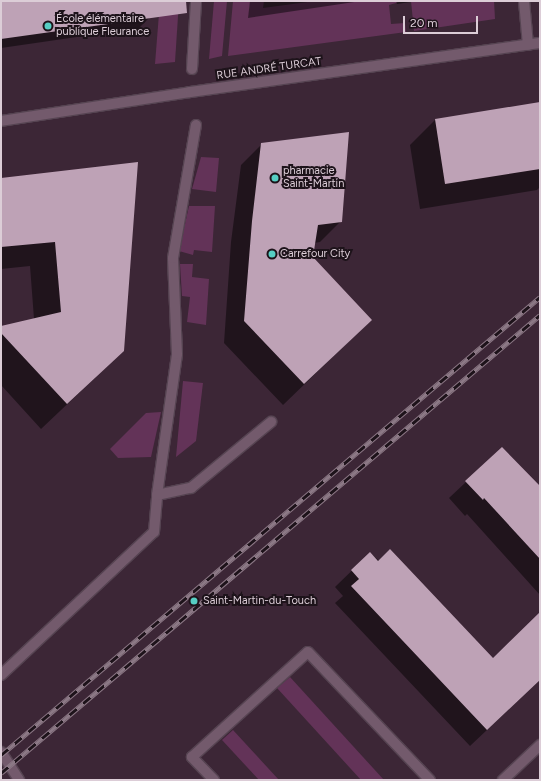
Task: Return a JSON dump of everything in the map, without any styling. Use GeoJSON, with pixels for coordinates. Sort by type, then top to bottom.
{"type":"FeatureCollection","features":[{"type":"Feature","properties":{"kind":"street"},"geometry":{"type":"LineString","coordinates":[[192,69],[196,1]]}},
{"type":"Feature","properties":{"kind":"street"},"geometry":{"type":"LineString","coordinates":[[524,1],[528,45]]}},
{"type":"Feature","properties":{"kind":"street","name":"RUE ANDRÉ TURCAT"},"geometry":{"type":"LineString","coordinates":[[1,121],[190,92],[540,43]]}},
{"type":"Feature","properties":{"kind":"street"},"geometry":{"type":"LineString","coordinates":[[1,675],[154,532],[157,495],[177,354],[173,258],[196,125]]}},
{"type":"Feature","properties":{"kind":"street"},"geometry":{"type":"LineString","coordinates":[[157,495],[191,488],[271,422]]}},
{"type":"Feature","properties":{"kind":"street"},"geometry":{"type":"LineString","coordinates":[[214,780],[192,757],[308,652],[430,780]]}},
{"type":"Feature","properties":{"kind":"street"},"geometry":{"type":"LineString","coordinates":[[503,780],[540,745]]}},
{"type":"Feature","properties":{"kind":"street"},"geometry":{"type":"LineString","coordinates":[[1,752],[19,780]]}},
{"type":"Feature","properties":{"kind":"shaded area"},"geometry":{"type":"Polygon","coordinates":[[[160,1],[179,1],[175,62],[155,64],[160,1]]]}},
{"type":"Feature","properties":{"kind":"shaded area"},"geometry":{"type":"Polygon","coordinates":[[[214,1],[227,1],[222,56],[209,59],[214,1]]]}},
{"type":"Feature","properties":{"kind":"shaded area"},"geometry":{"type":"Polygon","coordinates":[[[233,1],[264,1],[263,8],[315,1],[403,1],[389,5],[391,24],[405,23],[406,32],[228,56],[233,1]]]}},
{"type":"Feature","properties":{"kind":"shaded area"},"geometry":{"type":"Polygon","coordinates":[[[411,1],[494,1],[495,19],[414,31],[411,1]]]}},
{"type":"Feature","properties":{"kind":"shaded area"},"geometry":{"type":"Polygon","coordinates":[[[201,157],[219,158],[216,192],[192,189],[201,157]]]}},
{"type":"Feature","properties":{"kind":"shaded area"},"geometry":{"type":"Polygon","coordinates":[[[189,206],[215,206],[212,252],[194,250],[193,255],[179,251],[189,206]]]}},
{"type":"Feature","properties":{"kind":"shaded area"},"geometry":{"type":"Polygon","coordinates":[[[180,264],[193,264],[192,277],[209,279],[206,325],[187,322],[190,297],[182,296],[180,264]]]}},
{"type":"Feature","properties":{"kind":"shaded area"},"geometry":{"type":"Polygon","coordinates":[[[183,381],[203,383],[196,441],[176,457],[183,381]]]}},
{"type":"Feature","properties":{"kind":"shaded area"},"geometry":{"type":"Polygon","coordinates":[[[161,412],[151,457],[118,458],[110,449],[146,413],[161,412]]]}},
{"type":"Feature","properties":{"kind":"shaded area"},"geometry":{"type":"Polygon","coordinates":[[[290,677],[384,780],[361,780],[277,688],[290,677]]]}},
{"type":"Feature","properties":{"kind":"shaded area"},"geometry":{"type":"Polygon","coordinates":[[[233,730],[279,780],[259,780],[222,740],[233,730]]]}},
{"type":"Feature","properties":{"kind":"building","name":"École élémentaire publique Fleurance"},"geometry":{"type":"Polygon","coordinates":[[[1,1],[186,1],[187,13],[1,39],[1,1]]]}},
{"type":"Feature","properties":{"kind":"building"},"geometry":{"type":"Polygon","coordinates":[[[540,102],[540,169],[445,184],[435,119],[540,102]]]}},
{"type":"Feature","properties":{"kind":"building"},"geometry":{"type":"Polygon","coordinates":[[[349,132],[342,222],[318,225],[313,257],[372,320],[304,384],[244,321],[252,221],[261,143],[349,132]]]}},
{"type":"Feature","properties":{"kind":"building"},"geometry":{"type":"Polygon","coordinates":[[[138,162],[124,351],[67,404],[1,333],[1,326],[61,312],[55,242],[1,247],[1,178],[138,162]]]}},
{"type":"Feature","properties":{"kind":"building"},"geometry":{"type":"Polygon","coordinates":[[[502,447],[540,486],[540,559],[484,498],[483,500],[465,481],[502,447]]]}},
{"type":"Feature","properties":{"kind":"building"},"geometry":{"type":"Polygon","coordinates":[[[390,549],[493,658],[540,612],[540,680],[487,730],[351,586],[359,579],[351,570],[370,552],[378,561],[390,549]]]}},
{"type":"Feature","properties":{"kind":"railway"},"geometry":{"type":"LineString","coordinates":[[1,755],[540,297]]}},
{"type":"Feature","properties":{"kind":"railway"},"geometry":{"type":"LineString","coordinates":[[1,773],[540,315]]}},
{"type":"Feature","properties":{"kind":"place","name":"École élémentaire publique Fleurance"},"geometry":{"type":"Point","coordinates":[48,26]}},
{"type":"Feature","properties":{"kind":"place","name":"pharmacie Saint-Martin"},"geometry":{"type":"Point","coordinates":[275,178]}},
{"type":"Feature","properties":{"kind":"place","name":"Carrefour City"},"geometry":{"type":"Point","coordinates":[272,254]}},
{"type":"Feature","properties":{"kind":"place","name":"Saint-Martin-du-Touch"},"geometry":{"type":"Point","coordinates":[194,601]}}]}
